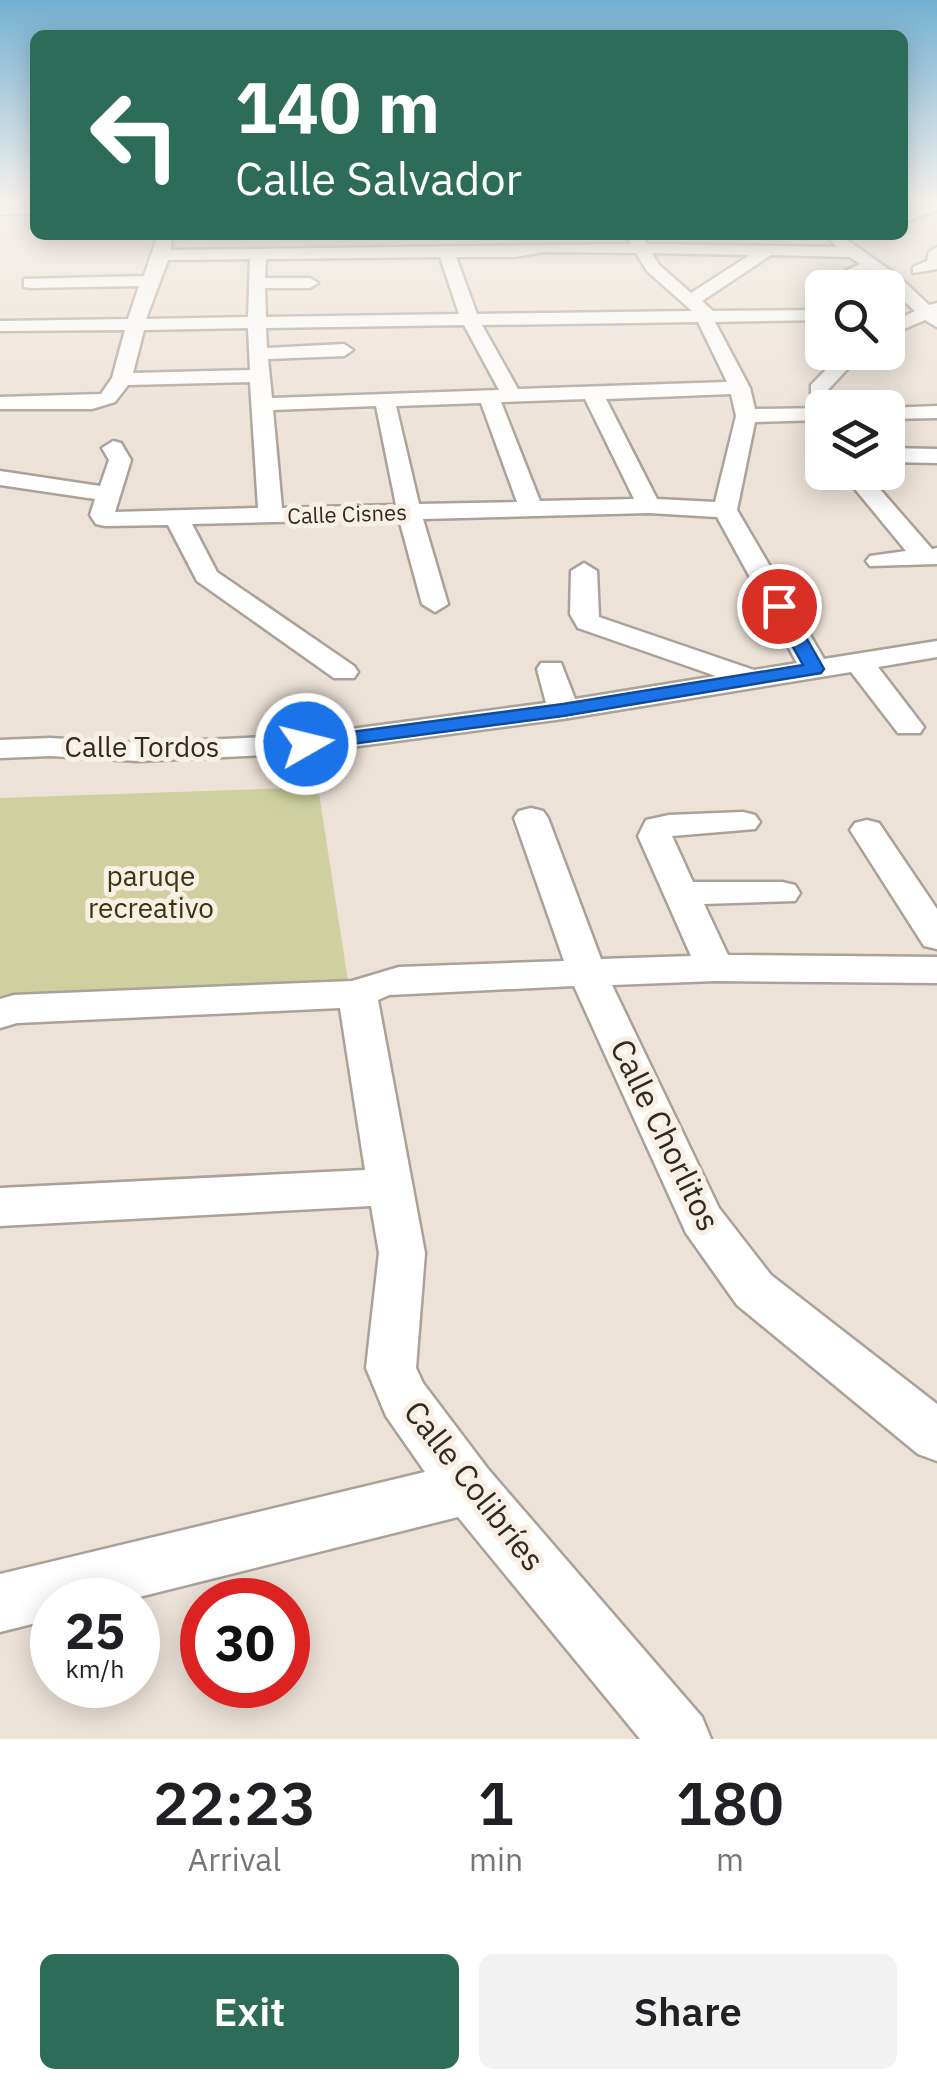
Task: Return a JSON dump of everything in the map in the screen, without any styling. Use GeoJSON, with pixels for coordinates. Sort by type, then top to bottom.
{"type":"FeatureCollection","features":[{"type":"Feature","properties":{"kind":"street"},"geometry":{"type":"LineString","coordinates":[[0,403],[100,402],[122,379],[147,284]]}},
{"type":"Feature","properties":{"kind":"street"},"geometry":{"type":"LineString","coordinates":[[256,284],[254,320],[265,404],[270,516]]}},
{"type":"Feature","properties":{"kind":"street"},"geometry":{"type":"LineString","coordinates":[[457,284],[500,394],[532,509]]}},
{"type":"Feature","properties":{"kind":"street"},"geometry":{"type":"LineString","coordinates":[[671,284],[702,312],[740,388],[746,416],[725,510],[815,669]]}},
{"type":"Feature","properties":{"kind":"street"},"geometry":{"type":"LineString","coordinates":[[702,312],[732,284]]}},
{"type":"Feature","properties":{"kind":"street"},"geometry":{"type":"LineString","coordinates":[[898,284],[933,314]]}},
{"type":"Feature","properties":{"kind":"street"},"geometry":{"type":"LineString","coordinates":[[766,315],[805,297]]}},
{"type":"Feature","properties":{"kind":"street"},"geometry":{"type":"LineString","coordinates":[[0,326],[470,320],[702,312],[805,315]]}},
{"type":"Feature","properties":{"kind":"street"},"geometry":{"type":"LineString","coordinates":[[905,318],[933,314]]}},
{"type":"Feature","properties":{"kind":"street"},"geometry":{"type":"LineString","coordinates":[[122,379],[258,365],[344,350]]}},
{"type":"Feature","properties":{"kind":"street"},"geometry":{"type":"LineString","coordinates":[[818,389],[836,370]]}},
{"type":"Feature","properties":{"kind":"street"},"geometry":{"type":"LineString","coordinates":[[265,404],[740,388]]}},
{"type":"Feature","properties":{"kind":"street"},"geometry":{"type":"LineString","coordinates":[[592,392],[649,506]]}},
{"type":"Feature","properties":{"kind":"street"},"geometry":{"type":"LineString","coordinates":[[384,397],[409,512],[435,604]]}},
{"type":"Feature","properties":{"kind":"street"},"geometry":{"type":"LineString","coordinates":[[905,409],[936,402]]}},
{"type":"Feature","properties":{"kind":"street"},"geometry":{"type":"LineString","coordinates":[[746,416],[805,414]]}},
{"type":"Feature","properties":{"kind":"street"},"geometry":{"type":"LineString","coordinates":[[0,478],[108,494],[120,460],[113,448]]}},
{"type":"Feature","properties":{"kind":"street"},"geometry":{"type":"LineString","coordinates":[[905,455],[937,456]]}},
{"type":"Feature","properties":{"kind":"street"},"geometry":{"type":"LineString","coordinates":[[869,490],[931,557]]}},
{"type":"Feature","properties":{"kind":"street","name":"Calle Cisnes"},"geometry":{"type":"LineString","coordinates":[[108,494],[102,516],[105,519],[649,506],[725,510]]}},
{"type":"Feature","properties":{"kind":"street"},"geometry":{"type":"LineString","coordinates":[[176,518],[206,576],[344,672]]}},
{"type":"Feature","properties":{"kind":"street"},"geometry":{"type":"LineString","coordinates":[[879,561],[931,557]]}},
{"type":"Feature","properties":{"kind":"street"},"geometry":{"type":"LineString","coordinates":[[584,571],[584,614],[588,622],[752,679]]}},
{"type":"Feature","properties":{"kind":"street","name":"Calle Tordos"},"geometry":{"type":"LineString","coordinates":[[0,749],[50,747],[138,752],[306,744],[563,710],[937,649]]}},
{"type":"Feature","properties":{"kind":"street"},"geometry":{"type":"LineString","coordinates":[[858,661],[909,727]]}},
{"type":"Feature","properties":{"kind":"street"},"geometry":{"type":"LineString","coordinates":[[552,669],[563,710]]}},
{"type":"Feature","properties":{"kind":"street","name":"Calle Chorlitos"},"geometry":{"type":"LineString","coordinates":[[531,818],[588,973],[702,1220],[754,1290],[937,1436]]}},
{"type":"Feature","properties":{"kind":"street"},"geometry":{"type":"LineString","coordinates":[[715,968],[655,836],[658,828],[743,822]]}},
{"type":"Feature","properties":{"kind":"street"},"geometry":{"type":"LineString","coordinates":[[868,830],[937,937]]}},
{"type":"Feature","properties":{"kind":"street"},"geometry":{"type":"LineString","coordinates":[[679,892],[782,893]]}},
{"type":"Feature","properties":{"kind":"street"},"geometry":{"type":"LineString","coordinates":[[0,1014],[14,1009],[357,994],[399,980],[715,968],[937,970]]}},
{"type":"Feature","properties":{"kind":"street","name":"Calle Colibríes"},"geometry":{"type":"LineString","coordinates":[[357,994],[402,1253],[391,1368],[404,1398],[469,1488],[680,1739]]}},
{"type":"Feature","properties":{"kind":"street"},"geometry":{"type":"LineString","coordinates":[[0,1207],[391,1187]]}},
{"type":"Feature","properties":{"kind":"street"},"geometry":{"type":"LineString","coordinates":[[0,1603],[469,1488]]}},
{"type":"Feature","properties":{"kind":"green space","name":"paruqe recreativo"},"geometry":{"type":"Polygon","coordinates":[[[318,787],[348,981],[0,1000],[0,798],[318,787]]]}},
{"type":"Feature","properties":{"kind":"route"},"geometry":{"type":"LineString","coordinates":[[306,744],[563,710],[815,669],[779,606]]}}]}
